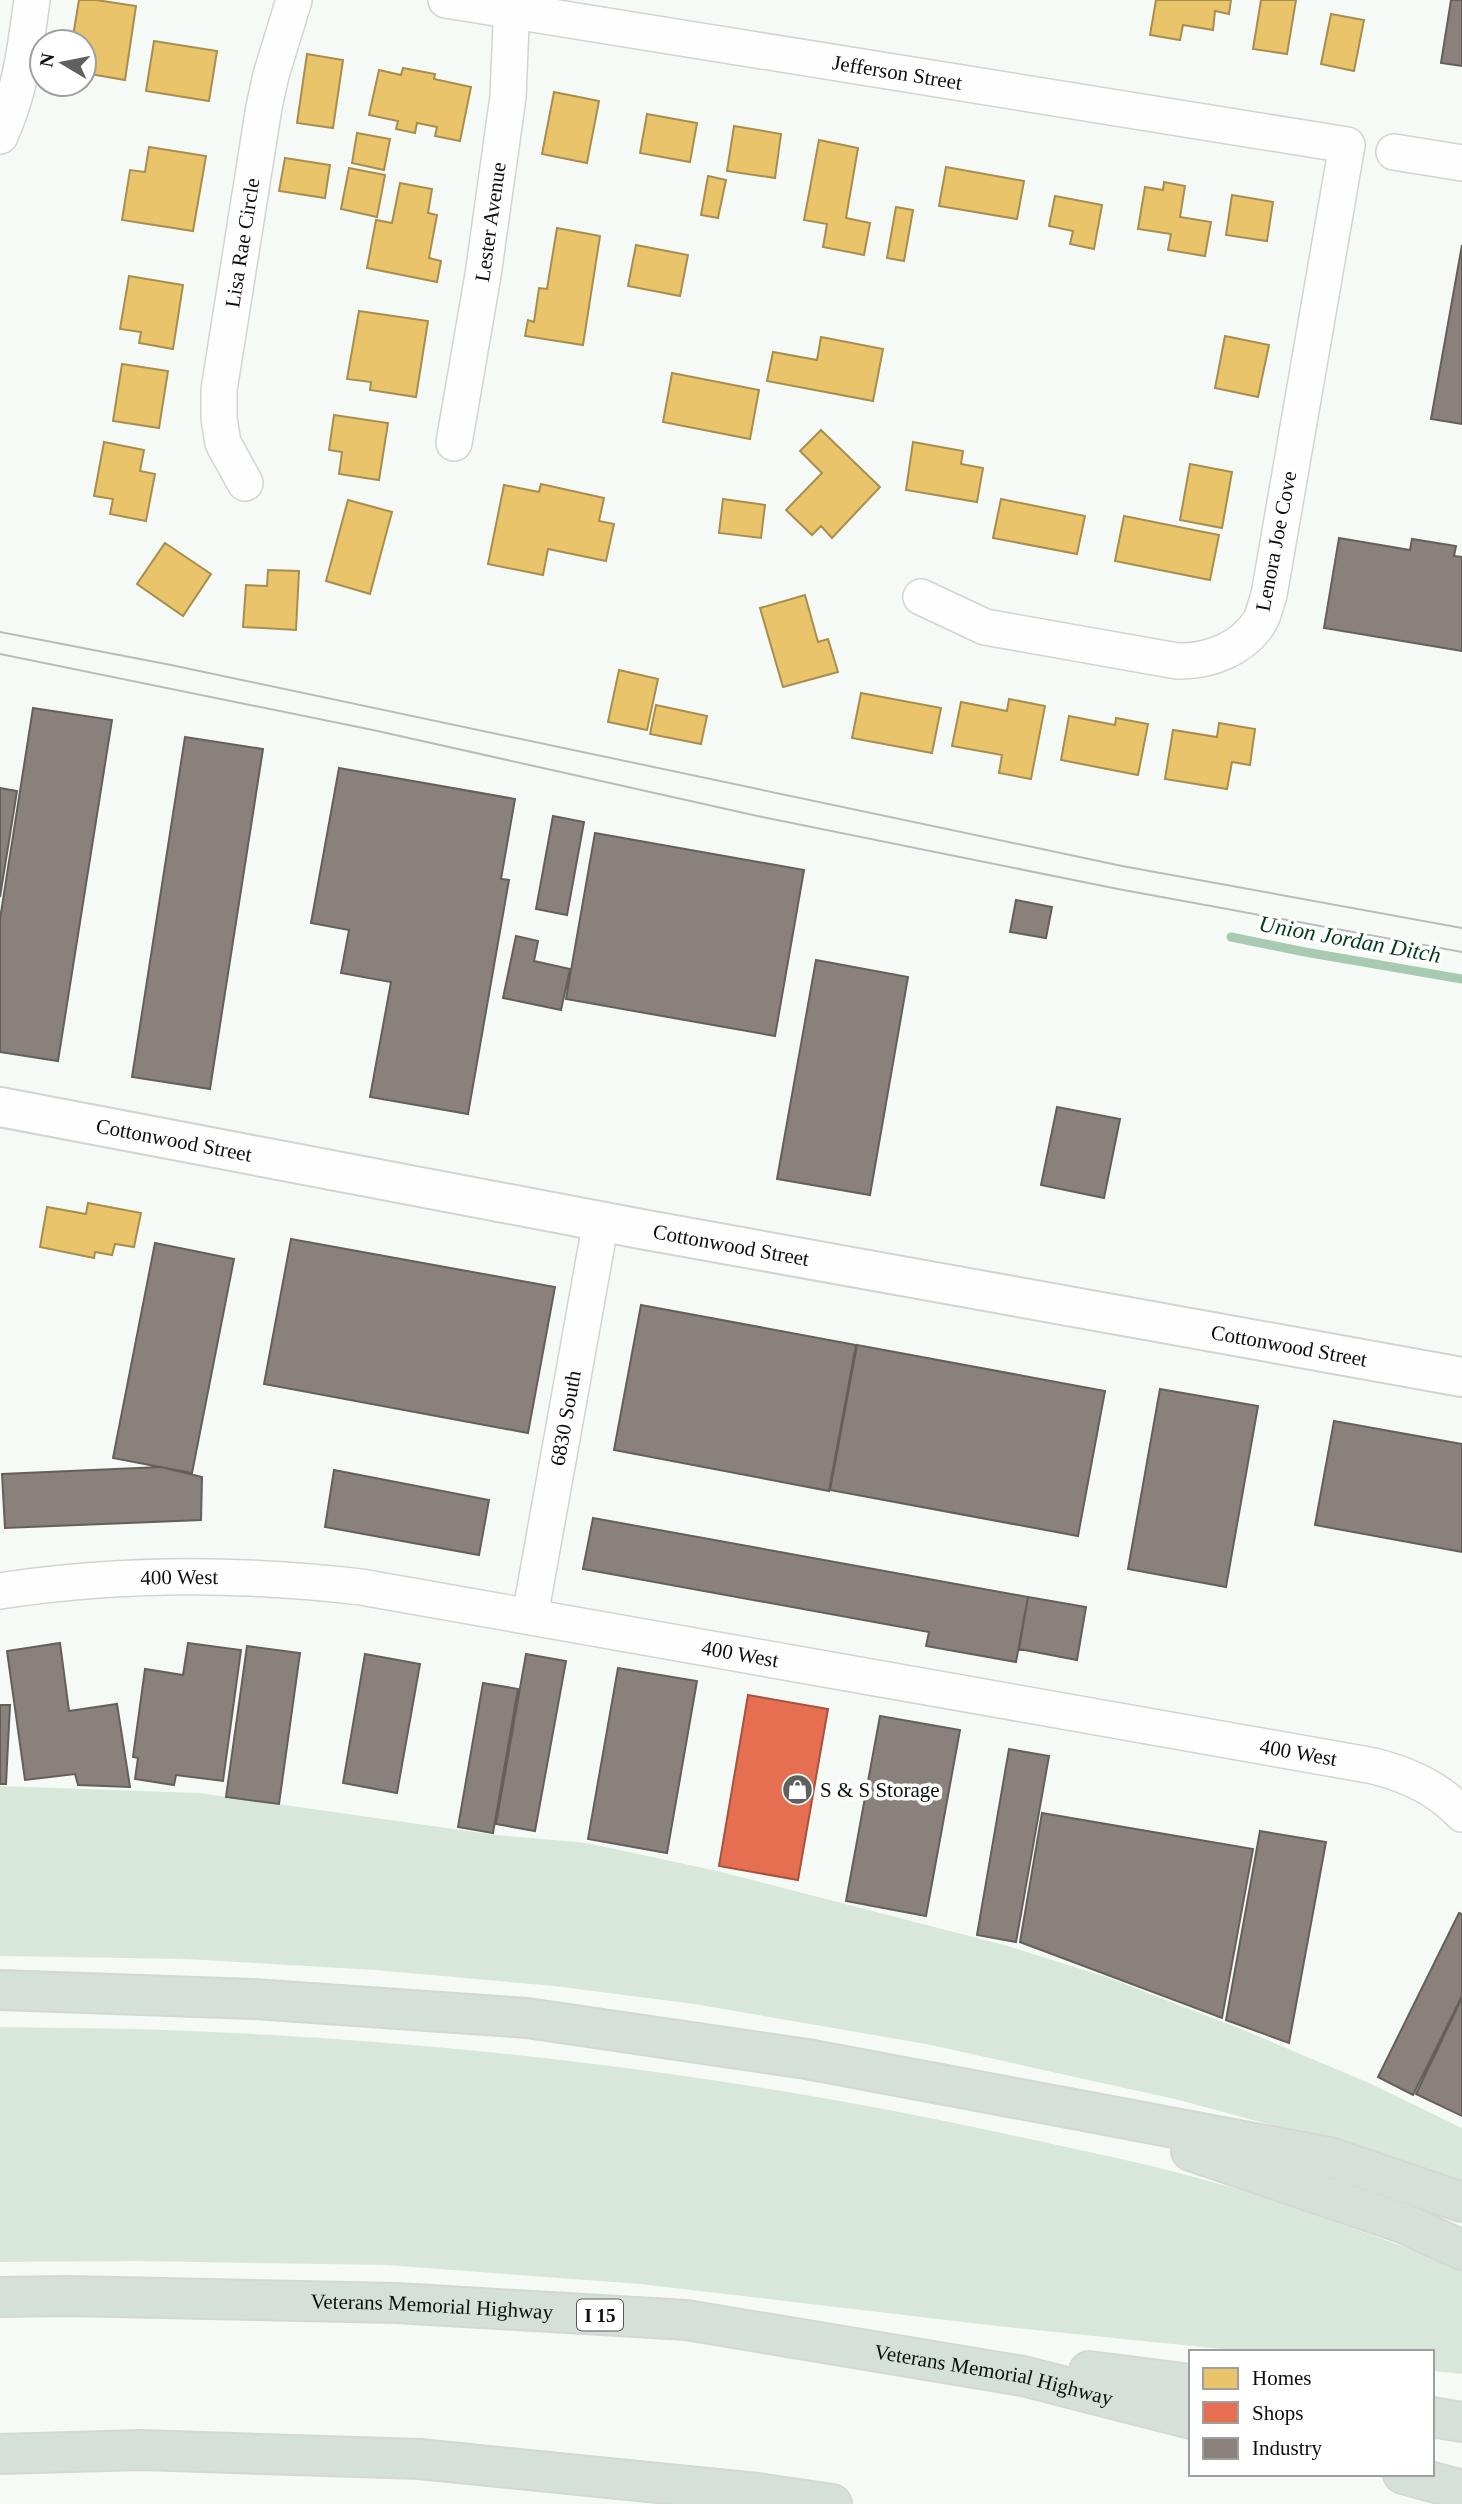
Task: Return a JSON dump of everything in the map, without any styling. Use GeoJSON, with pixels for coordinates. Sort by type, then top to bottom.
{"type":"FeatureCollection","features":[{"type":"Feature","properties":{"kind":"highway"},"geometry":{"type":"LineString","coordinates":[[0,1990],[253,1999],[527,2018],[807,2059],[1329,2157],[1462,2202]]}},
{"type":"Feature","properties":{"kind":"highway"},"geometry":{"type":"LineString","coordinates":[[1043,2102],[1390,2218],[1462,2250]]}},
{"type":"Feature","properties":{"kind":"highway","name":"Veterans Memorial Highway"},"geometry":{"type":"LineString","coordinates":[[0,2297],[396,2303],[686,2320],[1023,2376],[1189,2418]]}},
{"type":"Feature","properties":{"kind":"highway"},"geometry":{"type":"LineString","coordinates":[[686,2320],[1189,2384]]}},
{"type":"Feature","properties":{"kind":"highway"},"geometry":{"type":"LineString","coordinates":[[1434,2417],[1462,2422]]}},
{"type":"Feature","properties":{"kind":"highway"},"geometry":{"type":"LineString","coordinates":[[15,2454],[141,2451],[420,2459],[832,2504]]}},
{"type":"Feature","properties":{"kind":"highway"},"geometry":{"type":"LineString","coordinates":[[1410,2476],[1462,2490]]}},
{"type":"Feature","properties":{"kind":"street"},"geometry":{"type":"LineString","coordinates":[[0,136],[13,106],[33,0]]}},
{"type":"Feature","properties":{"kind":"street","name":"Lisa Rae Circle"},"geometry":{"type":"LineString","coordinates":[[245,483],[223,443],[219,418],[219,390],[264,107],[294,0]]}},
{"type":"Feature","properties":{"kind":"street","name":"Jefferson Street"},"geometry":{"type":"LineString","coordinates":[[446,0],[511,6],[1347,145]]}},
{"type":"Feature","properties":{"kind":"street","name":"Lester Avenue"},"geometry":{"type":"LineString","coordinates":[[454,443],[483,275],[508,97],[511,6]]}},
{"type":"Feature","properties":{"kind":"street","name":"Lenora Joe Cove"},"geometry":{"type":"LineString","coordinates":[[921,597],[985,627],[1191,662],[1219,655],[1260,621],[1269,595],[1347,145]]}},
{"type":"Feature","properties":{"kind":"street"},"geometry":{"type":"LineString","coordinates":[[1394,152],[1462,163]]}},
{"type":"Feature","properties":{"kind":"street","name":"Cottonwood Street"},"geometry":{"type":"LineString","coordinates":[[0,1107],[601,1221],[1462,1377]]}},
{"type":"Feature","properties":{"kind":"street","name":"6830 South"},"geometry":{"type":"LineString","coordinates":[[530,1616],[601,1221]]}},
{"type":"Feature","properties":{"kind":"street","name":"400 West"},"geometry":{"type":"LineString","coordinates":[[0,1591],[83,1580],[224,1578],[305,1581],[361,1587],[1374,1766],[1401,1773],[1427,1785],[1462,1814]]}},
{"type":"Feature","properties":{"kind":"green space"},"geometry":{"type":"Polygon","coordinates":[[[0,1786],[199,1793],[496,1835],[587,1843],[717,1871],[1008,1946],[1109,1978],[1246,2031],[1369,2083],[1462,2128],[1462,2185],[1308,2135],[1179,2100],[926,2044],[694,2004],[554,1986],[375,1970],[185,1959],[0,1956],[0,1786]]]}},
{"type":"Feature","properties":{"kind":"green space"},"geometry":{"type":"Polygon","coordinates":[[[0,2027],[143,2029],[394,2043],[598,2064],[801,2094],[1002,2133],[1230,2187],[1430,2256],[1462,2270],[1462,2374],[1434,2371],[1434,2350],[1231,2350],[997,2326],[640,2284],[386,2265],[0,2262],[0,2027]]]}},
{"type":"Feature","properties":{"kind":"building: Homes"},"geometry":{"type":"Polygon","coordinates":[[[79,0],[136,6],[125,80],[98,75],[98,28],[74,28],[79,0]]]}},
{"type":"Feature","properties":{"kind":"building: Homes"},"geometry":{"type":"Polygon","coordinates":[[[1156,0],[1231,0],[1229,14],[1215,11],[1213,30],[1183,25],[1180,40],[1150,35],[1156,0]]]}},
{"type":"Feature","properties":{"kind":"building: Homes"},"geometry":{"type":"Polygon","coordinates":[[[1261,0],[1296,0],[1287,54],[1253,49],[1261,0]]]}},
{"type":"Feature","properties":{"kind":"building: Homes"},"geometry":{"type":"Polygon","coordinates":[[[1331,14],[1364,20],[1354,71],[1321,64],[1331,14]]]}},
{"type":"Feature","properties":{"kind":"building: Homes"},"geometry":{"type":"Polygon","coordinates":[[[154,41],[217,51],[209,101],[146,91],[154,41]]]}},
{"type":"Feature","properties":{"kind":"building: Homes"},"geometry":{"type":"Polygon","coordinates":[[[307,54],[343,60],[333,128],[297,123],[307,54]]]}},
{"type":"Feature","properties":{"kind":"building: Homes"},"geometry":{"type":"Polygon","coordinates":[[[403,68],[435,74],[434,79],[471,87],[460,141],[435,136],[437,127],[417,123],[415,133],[396,129],[398,121],[369,115],[379,70],[401,75],[403,68]]]}},
{"type":"Feature","properties":{"kind":"building: Homes"},"geometry":{"type":"Polygon","coordinates":[[[554,92],[599,101],[587,163],[542,154],[554,92]]]}},
{"type":"Feature","properties":{"kind":"building: Homes"},"geometry":{"type":"Polygon","coordinates":[[[647,114],[697,123],[690,162],[640,153],[647,114]]]}},
{"type":"Feature","properties":{"kind":"building: Homes"},"geometry":{"type":"Polygon","coordinates":[[[734,126],[781,134],[775,178],[727,171],[734,126]]]}},
{"type":"Feature","properties":{"kind":"building: Homes"},"geometry":{"type":"Polygon","coordinates":[[[357,133],[390,139],[384,170],[352,163],[357,133]]]}},
{"type":"Feature","properties":{"kind":"building: Homes"},"geometry":{"type":"Polygon","coordinates":[[[819,140],[858,148],[846,218],[870,223],[864,255],[823,247],[827,224],[804,220],[819,140]]]}},
{"type":"Feature","properties":{"kind":"building: Homes"},"geometry":{"type":"Polygon","coordinates":[[[149,147],[206,156],[193,231],[122,220],[130,170],[145,172],[149,147]]]}},
{"type":"Feature","properties":{"kind":"building: Homes"},"geometry":{"type":"Polygon","coordinates":[[[285,158],[330,165],[325,198],[279,191],[285,158]]]}},
{"type":"Feature","properties":{"kind":"building: Homes"},"geometry":{"type":"Polygon","coordinates":[[[946,167],[1024,181],[1017,219],[939,206],[946,167]]]}},
{"type":"Feature","properties":{"kind":"building: Homes"},"geometry":{"type":"Polygon","coordinates":[[[349,168],[385,175],[377,217],[341,209],[349,168]]]}},
{"type":"Feature","properties":{"kind":"building: Homes"},"geometry":{"type":"Polygon","coordinates":[[[708,176],[726,180],[718,218],[701,215],[708,176]]]}},
{"type":"Feature","properties":{"kind":"building: Homes"},"geometry":{"type":"Polygon","coordinates":[[[1164,182],[1185,186],[1180,217],[1211,222],[1205,256],[1168,250],[1171,234],[1138,229],[1145,187],[1163,190],[1164,182]]]}},
{"type":"Feature","properties":{"kind":"building: Homes"},"geometry":{"type":"Polygon","coordinates":[[[400,183],[432,189],[428,213],[437,215],[429,258],[441,261],[437,282],[367,268],[376,220],[392,223],[400,183]]]}},
{"type":"Feature","properties":{"kind":"building: Homes"},"geometry":{"type":"Polygon","coordinates":[[[1232,195],[1273,202],[1267,241],[1226,235],[1232,195]]]}},
{"type":"Feature","properties":{"kind":"building: Homes"},"geometry":{"type":"Polygon","coordinates":[[[1055,196],[1102,205],[1094,249],[1070,244],[1073,231],[1049,226],[1055,196]]]}},
{"type":"Feature","properties":{"kind":"building: Homes"},"geometry":{"type":"Polygon","coordinates":[[[896,207],[913,210],[904,261],[887,258],[896,207]]]}},
{"type":"Feature","properties":{"kind":"building: Homes"},"geometry":{"type":"Polygon","coordinates":[[[557,228],[600,236],[583,345],[525,336],[528,320],[534,322],[539,288],[547,289],[557,228]]]}},
{"type":"Feature","properties":{"kind":"building: Homes"},"geometry":{"type":"Polygon","coordinates":[[[636,245],[688,255],[680,296],[628,286],[636,245]]]}},
{"type":"Feature","properties":{"kind":"building: Homes"},"geometry":{"type":"Polygon","coordinates":[[[129,276],[183,285],[173,349],[139,343],[141,332],[120,329],[129,276]]]}},
{"type":"Feature","properties":{"kind":"building: Homes"},"geometry":{"type":"Polygon","coordinates":[[[359,311],[428,321],[416,397],[370,390],[371,382],[347,379],[359,311]]]}},
{"type":"Feature","properties":{"kind":"building: Homes"},"geometry":{"type":"Polygon","coordinates":[[[1225,336],[1269,345],[1258,397],[1215,388],[1225,336]]]}},
{"type":"Feature","properties":{"kind":"building: Homes"},"geometry":{"type":"Polygon","coordinates":[[[821,337],[883,349],[873,401],[767,381],[773,352],[817,360],[821,337]]]}},
{"type":"Feature","properties":{"kind":"building: Homes"},"geometry":{"type":"Polygon","coordinates":[[[122,364],[168,371],[159,428],[113,421],[122,364]]]}},
{"type":"Feature","properties":{"kind":"building: Homes"},"geometry":{"type":"Polygon","coordinates":[[[672,373],[759,390],[750,439],[663,422],[672,373]]]}},
{"type":"Feature","properties":{"kind":"building: Homes"},"geometry":{"type":"Polygon","coordinates":[[[334,415],[388,423],[379,480],[339,474],[342,452],[329,450],[334,415]]]}},
{"type":"Feature","properties":{"kind":"building: Homes"},"geometry":{"type":"Polygon","coordinates":[[[821,430],[880,487],[832,538],[821,526],[812,535],[786,510],[822,473],[800,451],[821,430]]]}},
{"type":"Feature","properties":{"kind":"building: Homes"},"geometry":{"type":"Polygon","coordinates":[[[104,442],[144,450],[140,471],[155,474],[146,521],[110,514],[113,499],[94,496],[104,442]]]}},
{"type":"Feature","properties":{"kind":"building: Homes"},"geometry":{"type":"Polygon","coordinates":[[[913,442],[963,451],[961,464],[983,468],[977,502],[906,490],[913,442]]]}},
{"type":"Feature","properties":{"kind":"building: Homes"},"geometry":{"type":"Polygon","coordinates":[[[1190,464],[1232,472],[1222,528],[1180,520],[1190,464]]]}},
{"type":"Feature","properties":{"kind":"building: Homes"},"geometry":{"type":"Polygon","coordinates":[[[541,484],[604,498],[599,521],[614,524],[606,561],[548,549],[543,575],[488,564],[504,485],[539,492],[541,484]]]}},
{"type":"Feature","properties":{"kind":"building: Homes"},"geometry":{"type":"Polygon","coordinates":[[[723,499],[765,505],[761,538],[719,533],[723,499]]]}},
{"type":"Feature","properties":{"kind":"building: Homes"},"geometry":{"type":"Polygon","coordinates":[[[1001,499],[1085,516],[1077,554],[993,538],[1001,499]]]}},
{"type":"Feature","properties":{"kind":"building: Homes"},"geometry":{"type":"Polygon","coordinates":[[[348,500],[392,512],[370,594],[326,581],[348,500]]]}},
{"type":"Feature","properties":{"kind":"building: Homes"},"geometry":{"type":"Polygon","coordinates":[[[1124,516],[1219,535],[1210,580],[1115,561],[1124,516]]]}},
{"type":"Feature","properties":{"kind":"building: Homes"},"geometry":{"type":"Polygon","coordinates":[[[165,543],[211,574],[183,616],[137,584],[165,543]]]}},
{"type":"Feature","properties":{"kind":"building: Homes"},"geometry":{"type":"Polygon","coordinates":[[[268,570],[299,571],[296,630],[243,627],[246,585],[267,586],[268,570]]]}},
{"type":"Feature","properties":{"kind":"building: Homes"},"geometry":{"type":"Polygon","coordinates":[[[805,595],[818,642],[828,639],[838,672],[783,687],[760,608],[805,595]]]}},
{"type":"Feature","properties":{"kind":"building: Homes"},"geometry":{"type":"Polygon","coordinates":[[[619,670],[658,679],[647,730],[608,722],[619,670]]]}},
{"type":"Feature","properties":{"kind":"building: Homes"},"geometry":{"type":"Polygon","coordinates":[[[861,693],[941,708],[932,753],[852,738],[861,693]]]}},
{"type":"Feature","properties":{"kind":"building: Homes"},"geometry":{"type":"Polygon","coordinates":[[[1009,699],[1045,706],[1031,779],[999,773],[1002,755],[952,746],[961,702],[1007,711],[1009,699]]]}},
{"type":"Feature","properties":{"kind":"building: Homes"},"geometry":{"type":"Polygon","coordinates":[[[656,705],[707,716],[701,744],[650,734],[656,705]]]}},
{"type":"Feature","properties":{"kind":"building: Homes"},"geometry":{"type":"Polygon","coordinates":[[[1069,716],[1115,725],[1116,718],[1148,724],[1138,775],[1061,760],[1069,716]]]}},
{"type":"Feature","properties":{"kind":"building: Homes"},"geometry":{"type":"Polygon","coordinates":[[[1219,723],[1255,729],[1250,765],[1232,762],[1227,789],[1165,779],[1173,730],[1217,737],[1219,723]]]}},
{"type":"Feature","properties":{"kind":"building: Homes"},"geometry":{"type":"Polygon","coordinates":[[[88,1203],[141,1213],[134,1247],[115,1244],[112,1255],[95,1252],[94,1258],[40,1247],[47,1207],[86,1214],[88,1203]]]}},
{"type":"Feature","properties":{"kind":"building: Shops"},"geometry":{"type":"Polygon","coordinates":[[[748,1695],[828,1709],[798,1880],[719,1866],[748,1695]]]}},
{"type":"Feature","properties":{"kind":"building: Industry"},"geometry":{"type":"Polygon","coordinates":[[[1451,0],[1462,0],[1462,66],[1441,63],[1451,0]]]}},
{"type":"Feature","properties":{"kind":"building: Industry"},"geometry":{"type":"Polygon","coordinates":[[[1462,245],[1462,424],[1431,419],[1462,245]]]}},
{"type":"Feature","properties":{"kind":"building: Industry"},"geometry":{"type":"Polygon","coordinates":[[[1339,538],[1410,550],[1412,539],[1456,546],[1454,556],[1462,557],[1462,651],[1324,628],[1339,538]]]}},
{"type":"Feature","properties":{"kind":"building: Industry"},"geometry":{"type":"Polygon","coordinates":[[[33,708],[112,720],[58,1061],[0,1052],[0,919],[33,708]]]}},
{"type":"Feature","properties":{"kind":"building: Industry"},"geometry":{"type":"Polygon","coordinates":[[[185,737],[263,749],[210,1089],[132,1077],[185,737]]]}},
{"type":"Feature","properties":{"kind":"building: Industry"},"geometry":{"type":"Polygon","coordinates":[[[339,768],[515,799],[501,879],[509,880],[468,1114],[370,1097],[391,982],[341,973],[349,930],[311,923],[339,768]]]}},
{"type":"Feature","properties":{"kind":"building: Industry"},"geometry":{"type":"Polygon","coordinates":[[[0,788],[17,791],[0,897],[0,788]]]}},
{"type":"Feature","properties":{"kind":"building: Industry"},"geometry":{"type":"Polygon","coordinates":[[[553,816],[584,822],[567,915],[536,909],[553,816]]]}},
{"type":"Feature","properties":{"kind":"building: Industry"},"geometry":{"type":"Polygon","coordinates":[[[595,833],[804,870],[775,1036],[566,999],[595,833]]]}},
{"type":"Feature","properties":{"kind":"building: Industry"},"geometry":{"type":"Polygon","coordinates":[[[1016,900],[1052,907],[1046,938],[1010,932],[1016,900]]]}},
{"type":"Feature","properties":{"kind":"building: Industry"},"geometry":{"type":"Polygon","coordinates":[[[516,936],[538,941],[534,961],[570,969],[561,1010],[503,998],[516,936]]]}},
{"type":"Feature","properties":{"kind":"building: Industry"},"geometry":{"type":"Polygon","coordinates":[[[816,960],[908,977],[870,1195],[777,1179],[816,960]]]}},
{"type":"Feature","properties":{"kind":"building: Industry"},"geometry":{"type":"Polygon","coordinates":[[[1057,1107],[1120,1119],[1104,1198],[1041,1185],[1057,1107]]]}},
{"type":"Feature","properties":{"kind":"building: Industry"},"geometry":{"type":"Polygon","coordinates":[[[291,1239],[555,1287],[528,1433],[264,1384],[291,1239]]]}},
{"type":"Feature","properties":{"kind":"building: Industry"},"geometry":{"type":"Polygon","coordinates":[[[155,1243],[234,1259],[192,1473],[113,1458],[155,1243]]]}},
{"type":"Feature","properties":{"kind":"building: Industry"},"geometry":{"type":"Polygon","coordinates":[[[641,1305],[856,1345],[829,1491],[614,1450],[641,1305]]]}},
{"type":"Feature","properties":{"kind":"building: Industry"},"geometry":{"type":"Polygon","coordinates":[[[857,1345],[1105,1391],[1078,1536],[830,1490],[857,1345]]]}},
{"type":"Feature","properties":{"kind":"building: Industry"},"geometry":{"type":"Polygon","coordinates":[[[1160,1389],[1258,1406],[1226,1587],[1128,1569],[1160,1389]]]}},
{"type":"Feature","properties":{"kind":"building: Industry"},"geometry":{"type":"Polygon","coordinates":[[[1334,1421],[1462,1444],[1462,1552],[1315,1525],[1334,1421]]]}},
{"type":"Feature","properties":{"kind":"building: Industry"},"geometry":{"type":"Polygon","coordinates":[[[161,1467],[202,1477],[201,1520],[5,1528],[2,1474],[161,1467]]]}},
{"type":"Feature","properties":{"kind":"building: Industry"},"geometry":{"type":"Polygon","coordinates":[[[334,1470],[489,1500],[479,1555],[325,1527],[334,1470]]]}},
{"type":"Feature","properties":{"kind":"building: Industry"},"geometry":{"type":"Polygon","coordinates":[[[593,1518],[1028,1597],[1016,1662],[926,1646],[929,1632],[583,1569],[593,1518]]]}},
{"type":"Feature","properties":{"kind":"building: Industry"},"geometry":{"type":"Polygon","coordinates":[[[1028,1597],[1086,1607],[1077,1660],[1019,1649],[1028,1597]]]}},
{"type":"Feature","properties":{"kind":"building: Industry"},"geometry":{"type":"Polygon","coordinates":[[[60,1643],[69,1711],[117,1704],[130,1787],[78,1785],[75,1774],[25,1780],[7,1651],[60,1643]]]}},
{"type":"Feature","properties":{"kind":"building: Industry"},"geometry":{"type":"Polygon","coordinates":[[[188,1643],[241,1650],[223,1781],[176,1775],[174,1785],[135,1779],[138,1758],[133,1757],[145,1669],[183,1675],[188,1643]]]}},
{"type":"Feature","properties":{"kind":"building: Industry"},"geometry":{"type":"Polygon","coordinates":[[[247,1646],[300,1653],[279,1804],[226,1797],[247,1646]]]}},
{"type":"Feature","properties":{"kind":"building: Industry"},"geometry":{"type":"Polygon","coordinates":[[[365,1654],[420,1664],[397,1793],[343,1783],[365,1654]]]}},
{"type":"Feature","properties":{"kind":"building: Industry"},"geometry":{"type":"Polygon","coordinates":[[[526,1654],[566,1661],[535,1831],[496,1824],[526,1654]]]}},
{"type":"Feature","properties":{"kind":"building: Industry"},"geometry":{"type":"Polygon","coordinates":[[[618,1668],[697,1681],[667,1853],[588,1839],[618,1668]]]}},
{"type":"Feature","properties":{"kind":"building: Industry"},"geometry":{"type":"Polygon","coordinates":[[[483,1683],[518,1689],[493,1833],[458,1827],[483,1683]]]}},
{"type":"Feature","properties":{"kind":"building: Industry"},"geometry":{"type":"Polygon","coordinates":[[[0,1705],[10,1705],[6,1784],[0,1784],[0,1705]]]}},
{"type":"Feature","properties":{"kind":"building: Industry"},"geometry":{"type":"Polygon","coordinates":[[[880,1716],[960,1730],[926,1916],[846,1901],[880,1716]]]}},
{"type":"Feature","properties":{"kind":"building: Industry"},"geometry":{"type":"Polygon","coordinates":[[[1009,1749],[1049,1756],[1016,1942],[977,1935],[1009,1749]]]}},
{"type":"Feature","properties":{"kind":"building: Industry"},"geometry":{"type":"Polygon","coordinates":[[[1042,1813],[1253,1849],[1222,2018],[1020,1942],[1042,1813]]]}},
{"type":"Feature","properties":{"kind":"building: Industry"},"geometry":{"type":"Polygon","coordinates":[[[1260,1831],[1326,1842],[1289,2043],[1226,2020],[1260,1831]]]}},
{"type":"Feature","properties":{"kind":"building: Industry"},"geometry":{"type":"Polygon","coordinates":[[[1459,1913],[1462,1914],[1462,1996],[1413,2095],[1378,2077],[1459,1913]]]}},
{"type":"Feature","properties":{"kind":"building: Industry"},"geometry":{"type":"Polygon","coordinates":[[[1462,1998],[1462,2116],[1416,2094],[1462,1998]]]}},
{"type":"Feature","properties":{"kind":"waterway","name":"Union Jordan Ditch"},"geometry":{"type":"LineString","coordinates":[[1231,937],[1462,979]]}},
{"type":"Feature","properties":{"kind":"tram line"},"geometry":{"type":"LineString","coordinates":[[0,632],[171,665],[1122,866],[1462,928]]}},
{"type":"Feature","properties":{"kind":"tram line"},"geometry":{"type":"LineString","coordinates":[[0,654],[373,730],[762,817],[1118,889],[1462,952]]}},
{"type":"Feature","properties":{"kind":"place","name":"S & S Storage"},"geometry":{"type":"Point","coordinates":[797,1790]}}]}
